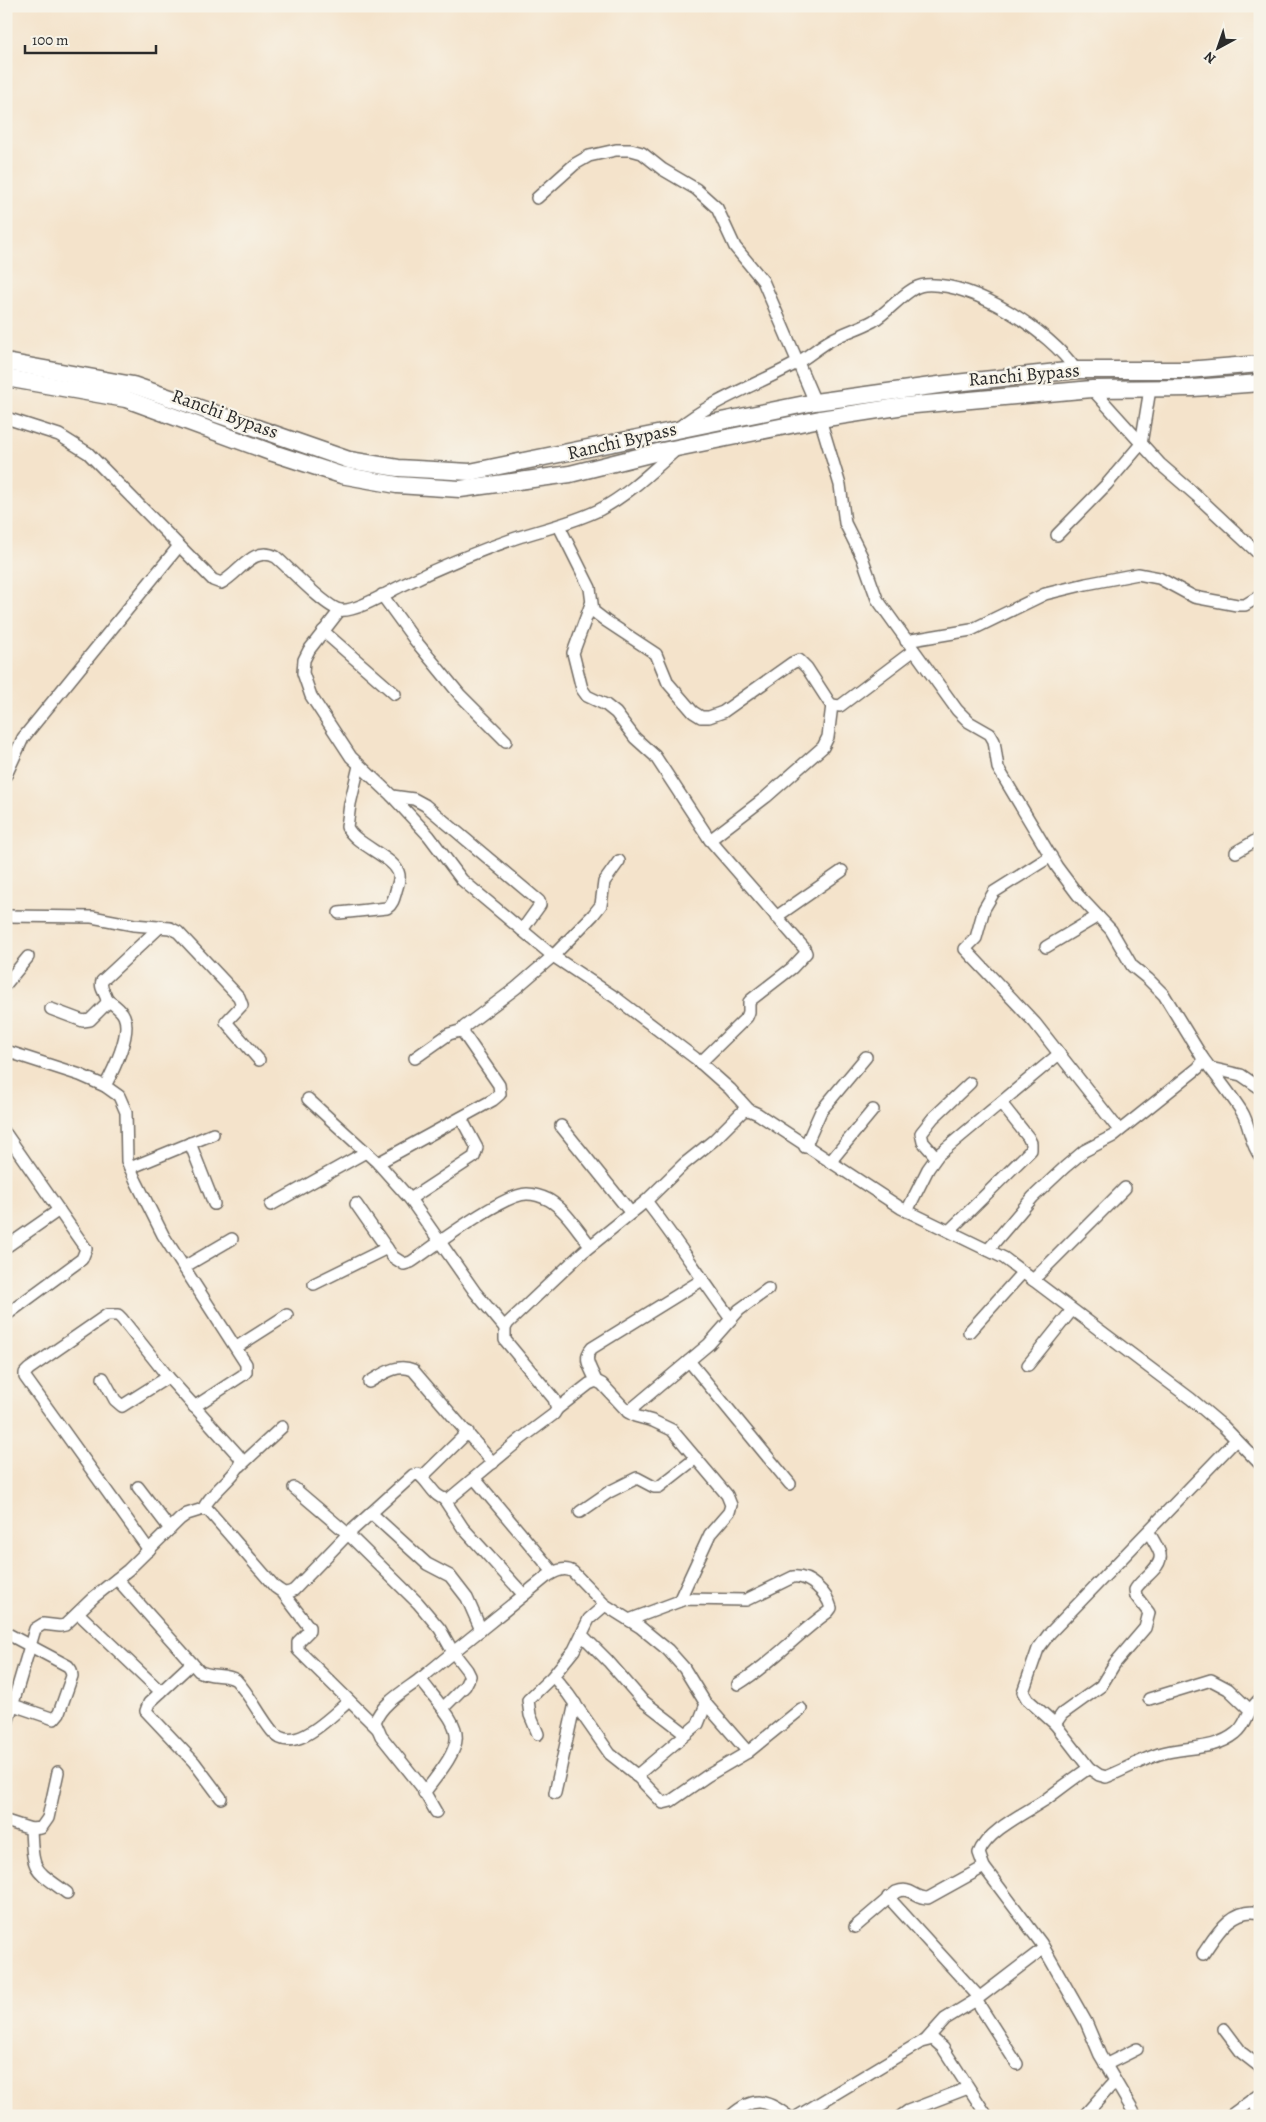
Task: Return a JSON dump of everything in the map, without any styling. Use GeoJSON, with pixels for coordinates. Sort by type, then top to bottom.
{"type":"FeatureCollection","features":[{"type":"Feature","properties":{"kind":"highway","name":"Ranchi Bypass"},"geometry":{"type":"LineString","coordinates":[[6,362],[133,384],[349,460],[398,468],[470,472],[815,402],[946,384],[1076,370],[1187,370],[1260,364]]}},
{"type":"Feature","properties":{"kind":"highway","name":"Ranchi Bypass"},"geometry":{"type":"LineString","coordinates":[[6,378],[126,399],[273,453],[341,475],[397,485],[460,489],[570,474],[678,448],[820,419],[904,406],[1092,389],[1193,388],[1260,383]]}},
{"type":"Feature","properties":{"kind":"street"},"geometry":{"type":"LineString","coordinates":[[537,198],[575,164],[589,156],[616,150],[631,150],[642,153],[662,169],[696,189],[717,208],[735,247],[763,282],[815,402]]}},
{"type":"Feature","properties":{"kind":"street"},"geometry":{"type":"LineString","coordinates":[[676,430],[699,411],[798,362],[831,340],[882,316],[914,287],[925,285],[941,286],[969,293],[1008,310],[1066,355],[1076,370]]}},
{"type":"Feature","properties":{"kind":"street"},"geometry":{"type":"LineString","coordinates":[[1092,389],[1160,464],[1198,496],[1260,555]]}},
{"type":"Feature","properties":{"kind":"street"},"geometry":{"type":"LineString","coordinates":[[1057,535],[1107,484],[1141,444],[1150,389]]}},
{"type":"Feature","properties":{"kind":"street"},"geometry":{"type":"LineString","coordinates":[[6,418],[59,435],[81,448],[212,580],[220,583],[227,580],[259,554],[267,552],[276,557],[329,604],[340,610],[350,609],[476,553],[532,533],[569,523],[600,509],[624,494],[678,448]]}},
{"type":"Feature","properties":{"kind":"street"},"geometry":{"type":"LineString","coordinates":[[820,419],[840,485],[848,531],[862,557],[877,599],[909,646],[964,717],[990,734],[994,742],[998,768],[1051,856],[1078,895],[1111,930],[1132,966],[1164,995],[1202,1057],[1241,1110],[1249,1127],[1254,1147],[1260,1156]]}},
{"type":"Feature","properties":{"kind":"street"},"geometry":{"type":"LineString","coordinates":[[559,526],[590,588],[593,611],[656,654],[668,683],[693,712],[701,717],[708,718],[723,712],[799,660],[807,668],[832,705],[828,737],[823,747],[766,797],[710,840]]}},
{"type":"Feature","properties":{"kind":"street"},"geometry":{"type":"LineString","coordinates":[[6,775],[23,738],[179,546]]}},
{"type":"Feature","properties":{"kind":"street"},"geometry":{"type":"LineString","coordinates":[[832,705],[840,706],[909,646],[971,630],[1045,594],[1138,574],[1160,578],[1194,597],[1236,606],[1245,605],[1260,596]]}},
{"type":"Feature","properties":{"kind":"street"},"geometry":{"type":"LineString","coordinates":[[382,595],[414,639],[460,695],[506,741]]}},
{"type":"Feature","properties":{"kind":"street"},"geometry":{"type":"LineString","coordinates":[[591,604],[573,653],[582,689],[587,696],[606,705],[616,713],[635,738],[655,756],[710,840],[804,948],[806,953],[804,957],[752,998],[749,1002],[749,1012],[746,1017],[700,1063]]}},
{"type":"Feature","properties":{"kind":"street"},"geometry":{"type":"LineString","coordinates":[[340,610],[304,660],[303,673],[305,684],[332,732],[359,766],[392,796],[429,836],[462,880],[553,956],[616,998],[700,1063],[730,1089],[749,1110],[907,1211],[1004,1258],[1191,1399],[1260,1464]]}},
{"type":"Feature","properties":{"kind":"street"},"geometry":{"type":"LineString","coordinates":[[324,631],[395,694]]}},
{"type":"Feature","properties":{"kind":"street"},"geometry":{"type":"LineString","coordinates":[[339,913],[387,908],[394,900],[399,881],[399,873],[391,863],[356,839],[347,828],[350,804],[359,766]]}},
{"type":"Feature","properties":{"kind":"street"},"geometry":{"type":"LineString","coordinates":[[392,796],[414,799],[425,805],[539,901],[538,910],[522,930]]}},
{"type":"Feature","properties":{"kind":"street"},"geometry":{"type":"LineString","coordinates":[[1236,852],[1260,838]]}},
{"type":"Feature","properties":{"kind":"street"},"geometry":{"type":"LineString","coordinates":[[1051,856],[994,892],[984,909],[976,938],[965,949],[1035,1023],[1119,1130]]}},
{"type":"Feature","properties":{"kind":"street"},"geometry":{"type":"LineString","coordinates":[[415,1058],[449,1034],[463,1030],[467,1024],[516,988],[553,956],[602,905],[604,882],[619,861]]}},
{"type":"Feature","properties":{"kind":"street"},"geometry":{"type":"LineString","coordinates":[[776,917],[842,871]]}},
{"type":"Feature","properties":{"kind":"street"},"geometry":{"type":"LineString","coordinates":[[6,916],[92,917],[134,925],[161,926],[178,932],[239,997],[242,1005],[226,1022],[259,1060]]}},
{"type":"Feature","properties":{"kind":"street"},"geometry":{"type":"LineString","coordinates":[[1046,947],[1098,916]]}},
{"type":"Feature","properties":{"kind":"street"},"geometry":{"type":"LineString","coordinates":[[105,1086],[120,1056],[126,1024],[121,1012],[107,1000],[101,987],[102,981],[161,926]]}},
{"type":"Feature","properties":{"kind":"street"},"geometry":{"type":"LineString","coordinates":[[6,984],[28,957]]}},
{"type":"Feature","properties":{"kind":"street"},"geometry":{"type":"LineString","coordinates":[[51,1009],[86,1021],[99,1012],[107,1000]]}},
{"type":"Feature","properties":{"kind":"street"},"geometry":{"type":"LineString","coordinates":[[378,1163],[493,1100],[500,1094],[500,1090],[463,1030]]}},
{"type":"Feature","properties":{"kind":"street"},"geometry":{"type":"LineString","coordinates":[[6,1051],[80,1075],[105,1086],[118,1096],[126,1112],[126,1152],[130,1168],[158,1227],[237,1347],[246,1364],[246,1372],[194,1407]]}},
{"type":"Feature","properties":{"kind":"street"},"geometry":{"type":"LineString","coordinates":[[907,1211],[936,1157],[1059,1054]]}},
{"type":"Feature","properties":{"kind":"street"},"geometry":{"type":"LineString","coordinates":[[805,1147],[820,1112],[866,1057]]}},
{"type":"Feature","properties":{"kind":"street"},"geometry":{"type":"LineString","coordinates":[[988,1250],[1041,1189],[1084,1151],[1119,1130],[1198,1068],[1202,1063],[1202,1057]]}},
{"type":"Feature","properties":{"kind":"street"},"geometry":{"type":"LineString","coordinates":[[1210,1068],[1241,1075],[1260,1088]]}},
{"type":"Feature","properties":{"kind":"street"},"geometry":{"type":"LineString","coordinates":[[936,1157],[923,1142],[921,1133],[933,1118],[970,1083]]}},
{"type":"Feature","properties":{"kind":"street"},"geometry":{"type":"LineString","coordinates":[[308,1099],[378,1163],[410,1199],[475,1292],[505,1328]]}},
{"type":"Feature","properties":{"kind":"street"},"geometry":{"type":"LineString","coordinates":[[949,1231],[1031,1150],[1031,1143],[1028,1137],[1001,1103]]}},
{"type":"Feature","properties":{"kind":"street"},"geometry":{"type":"LineString","coordinates":[[557,1409],[554,1399],[505,1340],[505,1328],[513,1317],[590,1245],[646,1201],[684,1164],[714,1140],[739,1113],[749,1110]]}},
{"type":"Feature","properties":{"kind":"street"},"geometry":{"type":"LineString","coordinates":[[830,1162],[873,1110]]}},
{"type":"Feature","properties":{"kind":"street"},"geometry":{"type":"LineString","coordinates":[[410,1199],[474,1157],[477,1153],[477,1148],[461,1118]]}},
{"type":"Feature","properties":{"kind":"street"},"geometry":{"type":"LineString","coordinates":[[562,1126],[631,1213]]}},
{"type":"Feature","properties":{"kind":"street"},"geometry":{"type":"LineString","coordinates":[[6,1134],[84,1244],[86,1254],[6,1315]]}},
{"type":"Feature","properties":{"kind":"street"},"geometry":{"type":"LineString","coordinates":[[130,1168],[212,1134]]}},
{"type":"Feature","properties":{"kind":"street"},"geometry":{"type":"LineString","coordinates":[[190,1143],[214,1204]]}},
{"type":"Feature","properties":{"kind":"street"},"geometry":{"type":"LineString","coordinates":[[272,1205],[366,1152]]}},
{"type":"Feature","properties":{"kind":"street"},"geometry":{"type":"LineString","coordinates":[[1033,1280],[1125,1188]]}},
{"type":"Feature","properties":{"kind":"street"},"geometry":{"type":"LineString","coordinates":[[356,1204],[387,1248],[399,1262],[404,1264],[411,1262],[507,1200],[527,1194],[548,1200],[558,1206],[590,1245]]}},
{"type":"Feature","properties":{"kind":"street"},"geometry":{"type":"LineString","coordinates":[[646,1201],[732,1319]]}},
{"type":"Feature","properties":{"kind":"street"},"geometry":{"type":"LineString","coordinates":[[6,1247],[59,1210]]}},
{"type":"Feature","properties":{"kind":"street"},"geometry":{"type":"LineString","coordinates":[[184,1267],[232,1239]]}},
{"type":"Feature","properties":{"kind":"street"},"geometry":{"type":"LineString","coordinates":[[314,1284],[387,1248]]}},
{"type":"Feature","properties":{"kind":"street"},"geometry":{"type":"LineString","coordinates":[[970,1332],[1023,1272]]}},
{"type":"Feature","properties":{"kind":"street"},"geometry":{"type":"LineString","coordinates":[[680,1601],[705,1543],[710,1534],[729,1512],[731,1506],[727,1495],[672,1430],[653,1420],[635,1416],[628,1412],[602,1384],[596,1381],[587,1360],[587,1354],[592,1348],[702,1280]]}},
{"type":"Feature","properties":{"kind":"street"},"geometry":{"type":"LineString","coordinates":[[628,1412],[709,1344],[739,1310],[768,1289]]}},
{"type":"Feature","properties":{"kind":"street"},"geometry":{"type":"LineString","coordinates":[[1028,1365],[1072,1310]]}},
{"type":"Feature","properties":{"kind":"street"},"geometry":{"type":"LineString","coordinates":[[149,1550],[27,1381],[25,1373],[102,1317],[112,1313],[122,1319],[168,1377],[238,1455],[241,1460],[240,1466]]}},
{"type":"Feature","properties":{"kind":"street"},"geometry":{"type":"LineString","coordinates":[[237,1347],[287,1315]]}},
{"type":"Feature","properties":{"kind":"street"},"geometry":{"type":"LineString","coordinates":[[689,1361],[790,1484]]}},
{"type":"Feature","properties":{"kind":"street"},"geometry":{"type":"LineString","coordinates":[[369,1382],[399,1368],[406,1367],[413,1370],[493,1463]]}},
{"type":"Feature","properties":{"kind":"street"},"geometry":{"type":"LineString","coordinates":[[103,1378],[115,1400],[122,1406],[168,1377]]}},
{"type":"Feature","properties":{"kind":"street"},"geometry":{"type":"LineString","coordinates":[[444,1499],[449,1499],[457,1494],[554,1414],[557,1409],[589,1384],[596,1381]]}},
{"type":"Feature","properties":{"kind":"street"},"geometry":{"type":"LineString","coordinates":[[6,1727],[10,1702],[34,1629],[39,1625],[65,1625],[94,1597],[149,1550],[170,1528],[187,1514],[203,1509],[214,1491],[282,1427]]}},
{"type":"Feature","properties":{"kind":"street"},"geometry":{"type":"LineString","coordinates":[[422,1477],[468,1432]]}},
{"type":"Feature","properties":{"kind":"street"},"geometry":{"type":"LineString","coordinates":[[1236,1440],[1049,1634],[1038,1650],[1023,1692],[1027,1700],[1055,1724],[1089,1768],[1099,1775],[1106,1777],[1158,1755],[1215,1744],[1226,1740],[1241,1729],[1249,1709],[1260,1699]]}},
{"type":"Feature","properties":{"kind":"street"},"geometry":{"type":"LineString","coordinates":[[580,1512],[609,1492],[637,1478],[654,1487],[660,1487],[696,1458]]}},
{"type":"Feature","properties":{"kind":"street"},"geometry":{"type":"LineString","coordinates":[[283,1593],[288,1594],[294,1590],[348,1534],[408,1479],[418,1474],[444,1499],[463,1528],[524,1595]]}},
{"type":"Feature","properties":{"kind":"street"},"geometry":{"type":"LineString","coordinates":[[475,1479],[554,1572]]}},
{"type":"Feature","properties":{"kind":"street"},"geometry":{"type":"LineString","coordinates":[[138,1487],[170,1528]]}},
{"type":"Feature","properties":{"kind":"street"},"geometry":{"type":"LineString","coordinates":[[294,1488],[348,1534],[393,1577],[428,1614],[445,1637],[453,1652],[468,1670],[470,1676],[465,1686],[443,1708]]}},
{"type":"Feature","properties":{"kind":"street"},"geometry":{"type":"LineString","coordinates":[[203,1509],[209,1512],[226,1528],[283,1593],[309,1627],[308,1631],[298,1642],[298,1650],[377,1728],[436,1812]]}},
{"type":"Feature","properties":{"kind":"street"},"geometry":{"type":"LineString","coordinates":[[371,1513],[428,1564],[450,1576],[467,1598],[481,1630]]}},
{"type":"Feature","properties":{"kind":"street"},"geometry":{"type":"LineString","coordinates":[[1055,1724],[1062,1714],[1101,1686],[1115,1663],[1145,1628],[1149,1613],[1136,1596],[1135,1590],[1138,1584],[1160,1560],[1160,1554],[1149,1532]]}},
{"type":"Feature","properties":{"kind":"street"},"geometry":{"type":"LineString","coordinates":[[377,1728],[375,1722],[381,1711],[554,1572],[569,1570],[605,1605],[660,1642],[668,1650],[684,1668],[706,1704],[748,1752]]}},
{"type":"Feature","properties":{"kind":"street"},"geometry":{"type":"LineString","coordinates":[[628,1620],[680,1601],[694,1598],[746,1600],[757,1596],[784,1580],[799,1577],[816,1586],[829,1602],[831,1608],[828,1612],[764,1667],[738,1684]]}},
{"type":"Feature","properties":{"kind":"street"},"geometry":{"type":"LineString","coordinates":[[117,1579],[192,1663],[205,1674],[231,1677],[236,1680],[271,1730],[282,1739],[298,1738],[309,1733],[349,1701]]}},
{"type":"Feature","properties":{"kind":"street"},"geometry":{"type":"LineString","coordinates":[[538,1734],[530,1715],[528,1700],[553,1676],[574,1650],[589,1620],[605,1605]]}},
{"type":"Feature","properties":{"kind":"street"},"geometry":{"type":"LineString","coordinates":[[78,1613],[161,1692]]}},
{"type":"Feature","properties":{"kind":"street"},"geometry":{"type":"LineString","coordinates":[[6,1633],[68,1666],[72,1676],[59,1713],[54,1719],[10,1702]]}},
{"type":"Feature","properties":{"kind":"street"},"geometry":{"type":"LineString","coordinates":[[582,1636],[608,1661],[642,1700],[686,1734]]}},
{"type":"Feature","properties":{"kind":"street"},"geometry":{"type":"LineString","coordinates":[[192,1663],[149,1703],[146,1711],[194,1762],[221,1798]]}},
{"type":"Feature","properties":{"kind":"street"},"geometry":{"type":"LineString","coordinates":[[553,1676],[575,1703],[610,1754],[636,1776],[659,1800],[667,1803],[706,1776],[748,1752],[801,1709]]}},
{"type":"Feature","properties":{"kind":"street"},"geometry":{"type":"LineString","coordinates":[[420,1679],[453,1721],[458,1739],[447,1761],[424,1793]]}},
{"type":"Feature","properties":{"kind":"street"},"geometry":{"type":"LineString","coordinates":[[1149,1699],[1211,1680],[1228,1689],[1249,1709]]}},
{"type":"Feature","properties":{"kind":"street"},"geometry":{"type":"LineString","coordinates":[[556,1793],[575,1703]]}},
{"type":"Feature","properties":{"kind":"street"},"geometry":{"type":"LineString","coordinates":[[636,1776],[698,1724],[706,1704]]}},
{"type":"Feature","properties":{"kind":"street"},"geometry":{"type":"LineString","coordinates":[[1089,1768],[1037,1805],[1011,1820],[986,1842],[979,1854],[984,1866],[1044,1948],[1086,2022],[1105,2065],[1136,2116]]}},
{"type":"Feature","properties":{"kind":"street"},"geometry":{"type":"LineString","coordinates":[[6,1821],[31,1829],[41,1828],[48,1818],[58,1772]]}},
{"type":"Feature","properties":{"kind":"street"},"geometry":{"type":"LineString","coordinates":[[31,1829],[34,1863],[37,1869],[67,1893]]}},
{"type":"Feature","properties":{"kind":"street"},"geometry":{"type":"LineString","coordinates":[[855,1927],[888,1897],[903,1889],[909,1890],[918,1896],[928,1898],[984,1866]]}},
{"type":"Feature","properties":{"kind":"street"},"geometry":{"type":"LineString","coordinates":[[888,1897],[978,1999],[1017,2064]]}},
{"type":"Feature","properties":{"kind":"street"},"geometry":{"type":"LineString","coordinates":[[1203,1954],[1217,1934],[1232,1918],[1248,1912],[1260,1913]]}},
{"type":"Feature","properties":{"kind":"street"},"geometry":{"type":"LineString","coordinates":[[798,2116],[927,2039],[945,2019],[978,1999],[1044,1948]]}},
{"type":"Feature","properties":{"kind":"street"},"geometry":{"type":"LineString","coordinates":[[1224,2030],[1242,2053],[1260,2067]]}},
{"type":"Feature","properties":{"kind":"street"},"geometry":{"type":"LineString","coordinates":[[927,2039],[933,2039],[938,2042],[987,2116]]}},
{"type":"Feature","properties":{"kind":"street"},"geometry":{"type":"LineString","coordinates":[[1105,2065],[1137,2049]]}},
{"type":"Feature","properties":{"kind":"street"},"geometry":{"type":"LineString","coordinates":[[1084,2116],[1115,2082]]}},
{"type":"Feature","properties":{"kind":"street"},"geometry":{"type":"LineString","coordinates":[[901,2116],[908,2110],[968,2088]]}},
{"type":"Feature","properties":{"kind":"street"},"geometry":{"type":"LineString","coordinates":[[1230,2116],[1256,2097],[1260,2116]]}},
{"type":"Feature","properties":{"kind":"street"},"geometry":{"type":"LineString","coordinates":[[731,2116],[747,2104],[762,2101],[769,2103],[788,2116]]}}]}
